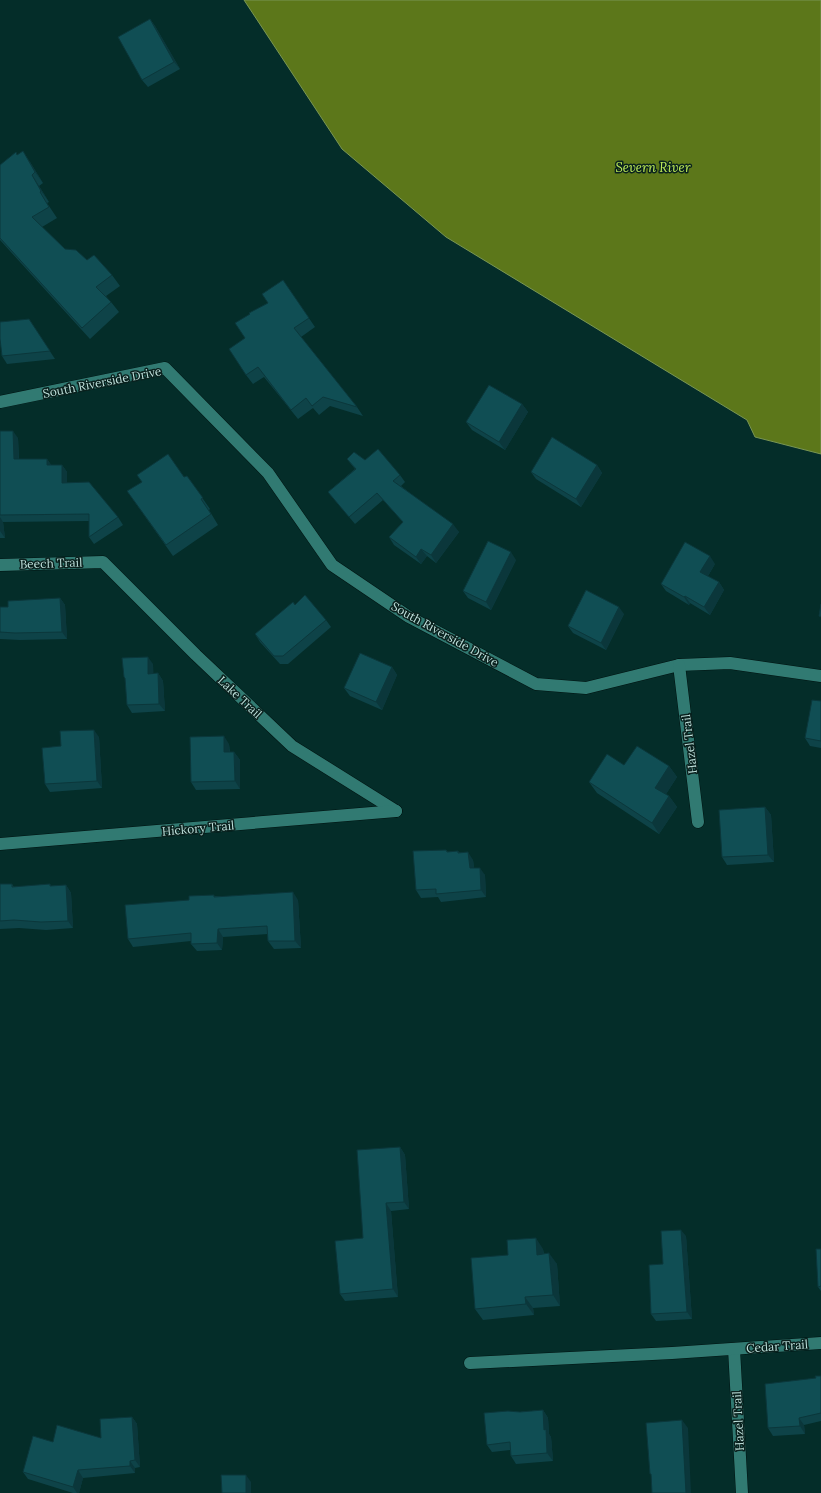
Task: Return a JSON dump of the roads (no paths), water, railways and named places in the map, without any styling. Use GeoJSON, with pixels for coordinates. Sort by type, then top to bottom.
{"type":"FeatureCollection","features":[{"type":"Feature","properties":{"kind":"street","name":"South Riverside Drive"},"geometry":{"type":"LineString","coordinates":[[0,402],[165,368],[268,473],[332,565],[410,617],[536,684],[586,688],[679,665],[730,663],[821,676]]}},
{"type":"Feature","properties":{"kind":"street","name":"Beech Trail"},"geometry":{"type":"LineString","coordinates":[[0,565],[103,562]]}},
{"type":"Feature","properties":{"kind":"street","name":"Lake Trail"},"geometry":{"type":"LineString","coordinates":[[103,562],[196,655],[292,746],[396,811]]}},
{"type":"Feature","properties":{"kind":"street","name":"Hazel Trail"},"geometry":{"type":"LineString","coordinates":[[679,665],[698,822]]}},
{"type":"Feature","properties":{"kind":"street","name":"Hickory Trail"},"geometry":{"type":"LineString","coordinates":[[0,844],[396,811]]}},
{"type":"Feature","properties":{"kind":"street","name":"Cedar Trail"},"geometry":{"type":"LineString","coordinates":[[470,1363],[672,1353],[821,1343]]}},
{"type":"Feature","properties":{"kind":"street","name":"Hazel Trail"},"geometry":{"type":"LineString","coordinates":[[734,1349],[742,1493]]}},
{"type":"Feature","properties":{"kind":"water","name":"Severn River"},"geometry":{"type":"Polygon","coordinates":[[[244,0],[821,0],[821,454],[755,437],[747,420],[446,237],[342,149],[244,0]]]}}]}
